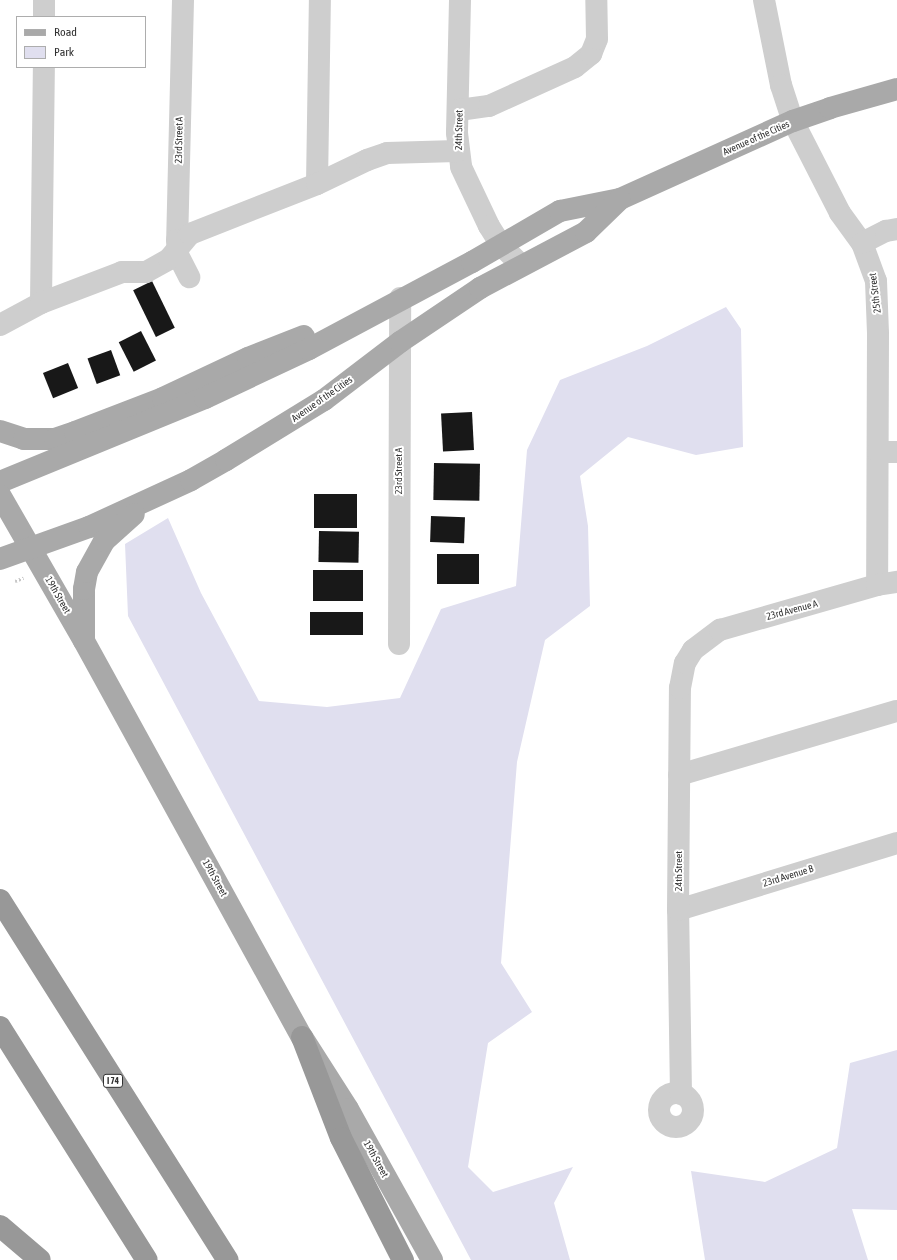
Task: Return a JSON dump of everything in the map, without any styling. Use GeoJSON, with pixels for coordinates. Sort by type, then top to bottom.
{"type":"FeatureCollection","features":[{"type":"Feature","properties":{"kind":"highway","name":"I 74"},"geometry":{"type":"LineString","coordinates":[[0,900],[228,1260]]}},
{"type":"Feature","properties":{"kind":"highway"},"geometry":{"type":"LineString","coordinates":[[0,1027],[147,1260]]}},
{"type":"Feature","properties":{"kind":"highway"},"geometry":{"type":"LineString","coordinates":[[302,1037],[341,1138],[403,1260]]}},
{"type":"Feature","properties":{"kind":"highway"},"geometry":{"type":"LineString","coordinates":[[0,1226],[40,1260]]}},
{"type":"Feature","properties":{"kind":"main road","name":"Avenue of the Cities"},"geometry":{"type":"LineString","coordinates":[[0,482],[205,398],[309,349],[560,211],[620,199],[793,122],[830,108],[897,89]]}},
{"type":"Feature","properties":{"kind":"main road","name":"Avenue of the Cities"},"geometry":{"type":"LineString","coordinates":[[0,559],[89,527],[192,480],[273,433],[324,400],[400,342],[480,288],[586,232],[620,199]]}},
{"type":"Feature","properties":{"kind":"main road"},"geometry":{"type":"LineString","coordinates":[[0,431],[24,439],[55,439],[163,398],[248,358],[400,298]]}},
{"type":"Feature","properties":{"kind":"main road"},"geometry":{"type":"LineString","coordinates":[[84,641],[84,590],[87,572],[104,541],[118,526],[163,492]]}},
{"type":"Feature","properties":{"kind":"main road","name":"19th Street"},"geometry":{"type":"LineString","coordinates":[[0,495],[84,641],[302,1037],[348,1109],[432,1260]]}},
{"type":"Feature","properties":{"kind":"street"},"geometry":{"type":"LineString","coordinates":[[44,0],[44,16]]}},
{"type":"Feature","properties":{"kind":"street","name":"23rd Street A"},"geometry":{"type":"LineString","coordinates":[[183,0],[178,255],[189,277]]}},
{"type":"Feature","properties":{"kind":"street"},"geometry":{"type":"LineString","coordinates":[[317,184],[320,0]]}},
{"type":"Feature","properties":{"kind":"street","name":"24th Street"},"geometry":{"type":"LineString","coordinates":[[460,0],[457,151],[467,183],[501,244],[521,265]]}},
{"type":"Feature","properties":{"kind":"street"},"geometry":{"type":"LineString","coordinates":[[459,110],[489,106],[575,67],[590,54],[597,39],[596,0]]}},
{"type":"Feature","properties":{"kind":"street","name":"25th Street"},"geometry":{"type":"LineString","coordinates":[[764,0],[781,85],[793,122],[840,213],[862,243],[876,281],[888,334],[887,584]]}},
{"type":"Feature","properties":{"kind":"street"},"geometry":{"type":"LineString","coordinates":[[42,303],[44,68]]}},
{"type":"Feature","properties":{"kind":"street"},"geometry":{"type":"LineString","coordinates":[[0,325],[42,303],[122,272],[146,272],[168,259],[190,234],[317,184],[387,153],[457,151]]}},
{"type":"Feature","properties":{"kind":"street"},"geometry":{"type":"LineString","coordinates":[[862,243],[886,231],[897,229]]}},
{"type":"Feature","properties":{"kind":"street","name":"23rd Street A"},"geometry":{"type":"LineString","coordinates":[[399,644],[400,298]]}},
{"type":"Feature","properties":{"kind":"street","name":"23rd Avenue A"},"geometry":{"type":"LineString","coordinates":[[693,650],[720,630],[887,584]]}},
{"type":"Feature","properties":{"kind":"street","name":"24th Street"},"geometry":{"type":"LineString","coordinates":[[681,1094],[678,910],[680,688],[685,663],[693,650]]}},
{"type":"Feature","properties":{"kind":"street"},"geometry":{"type":"LineString","coordinates":[[679,775],[897,711]]}},
{"type":"Feature","properties":{"kind":"street","name":"23rd Avenue B"},"geometry":{"type":"LineString","coordinates":[[678,910],[897,843]]}},
{"type":"Feature","properties":{"kind":"green space"},"geometry":{"type":"Polygon","coordinates":[[[726,307],[741,329],[743,447],[696,455],[628,437],[580,476],[588,526],[590,606],[545,640],[517,762],[501,963],[532,1012],[488,1043],[468,1167],[493,1192],[573,1167],[554,1203],[570,1260],[471,1260],[128,616],[125,544],[168,518],[201,593],[259,701],[327,707],[400,698],[441,609],[516,586],[527,450],[560,380],[647,346],[726,307]]]}},
{"type":"Feature","properties":{"kind":"green space"},"geometry":{"type":"Polygon","coordinates":[[[897,1050],[897,1210],[852,1209],[868,1260],[705,1260],[691,1171],[765,1182],[837,1148],[850,1063],[897,1050]]]}},
{"type":"Feature","properties":{"kind":"building"},"geometry":{"type":"Polygon","coordinates":[[[152,281],[175,328],[156,337],[133,290],[152,281]]]}},
{"type":"Feature","properties":{"kind":"building"},"geometry":{"type":"Polygon","coordinates":[[[141,331],[156,360],[134,372],[119,342],[141,331]]]}},
{"type":"Feature","properties":{"kind":"building"},"geometry":{"type":"Polygon","coordinates":[[[111,350],[120,375],[97,384],[88,359],[111,350]]]}},
{"type":"Feature","properties":{"kind":"building"},"geometry":{"type":"Polygon","coordinates":[[[68,363],[78,388],[53,398],[43,373],[68,363]]]}},
{"type":"Feature","properties":{"kind":"building"},"geometry":{"type":"Polygon","coordinates":[[[472,412],[474,450],[443,452],[441,414],[472,412]]]}},
{"type":"Feature","properties":{"kind":"building"},"geometry":{"type":"Polygon","coordinates":[[[434,463],[480,464],[479,501],[433,500],[434,463]]]}},
{"type":"Feature","properties":{"kind":"building"},"geometry":{"type":"Polygon","coordinates":[[[314,494],[357,494],[357,528],[314,528],[314,494]]]}},
{"type":"Feature","properties":{"kind":"building"},"geometry":{"type":"Polygon","coordinates":[[[431,516],[465,517],[464,543],[430,542],[431,516]]]}},
{"type":"Feature","properties":{"kind":"building"},"geometry":{"type":"Polygon","coordinates":[[[319,531],[359,532],[358,563],[318,562],[319,531]]]}},
{"type":"Feature","properties":{"kind":"building"},"geometry":{"type":"Polygon","coordinates":[[[437,554],[479,554],[479,584],[437,584],[437,554]]]}},
{"type":"Feature","properties":{"kind":"building"},"geometry":{"type":"Polygon","coordinates":[[[313,570],[363,570],[363,601],[313,601],[313,570]]]}},
{"type":"Feature","properties":{"kind":"building"},"geometry":{"type":"Polygon","coordinates":[[[310,612],[363,612],[363,635],[310,635],[310,612]]]}}]}
